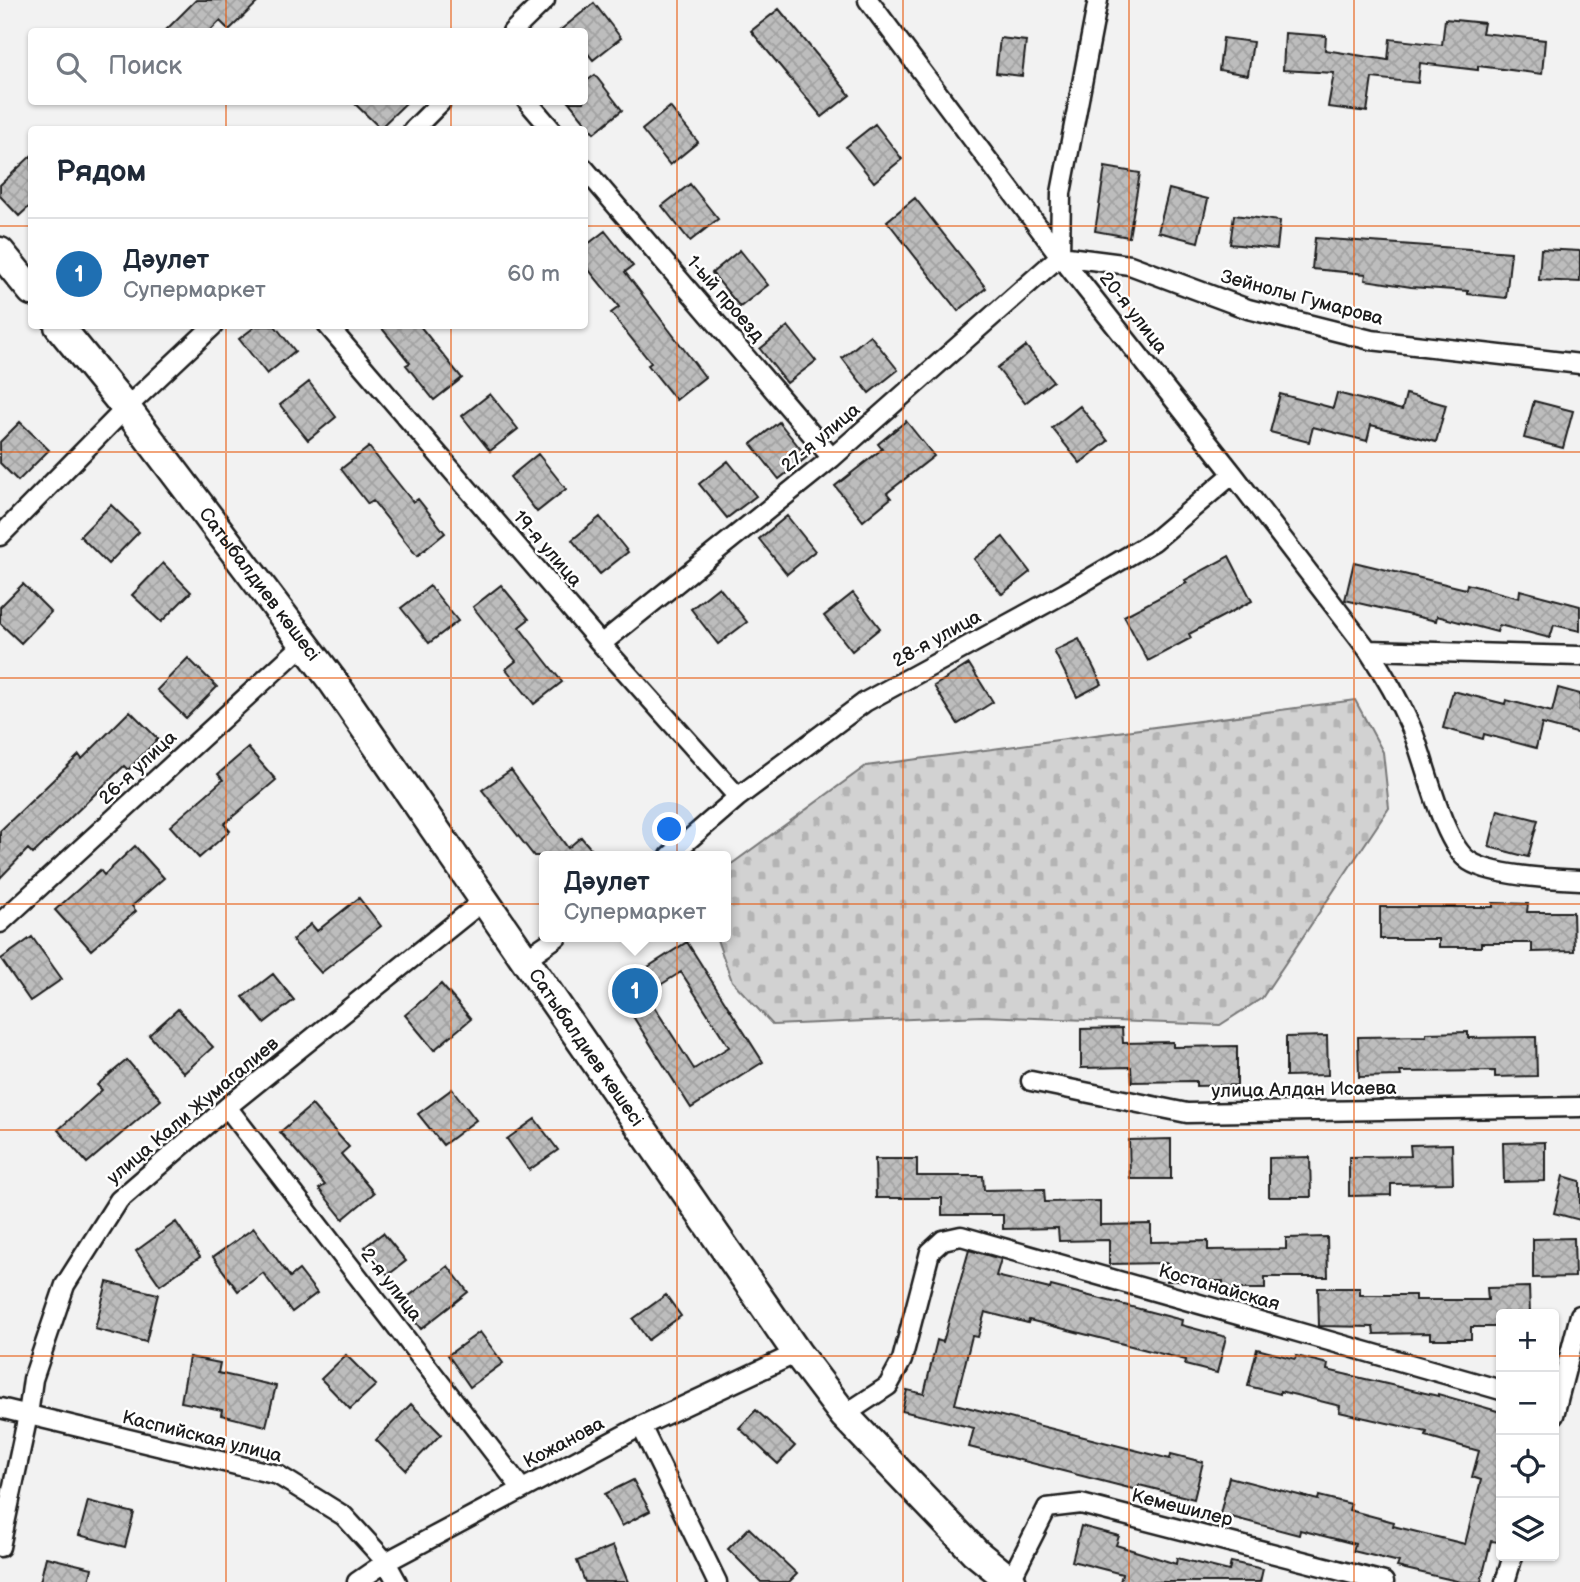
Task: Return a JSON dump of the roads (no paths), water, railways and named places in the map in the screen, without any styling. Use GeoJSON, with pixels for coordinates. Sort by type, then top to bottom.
{"type":"FeatureCollection","features":[{"type":"Feature","properties":{"kind":"main road"},"geometry":{"type":"LineString","coordinates":[[0,253],[28,286]]}},
{"type":"Feature","properties":{"kind":"main road","name":"Сатыбалдиев көшесі"},"geometry":{"type":"LineString","coordinates":[[61,329],[126,408],[334,683],[797,1353],[844,1416],[975,1552],[1011,1581]]}},
{"type":"Feature","properties":{"kind":"street"},"geometry":{"type":"LineString","coordinates":[[516,28],[545,0]]}},
{"type":"Feature","properties":{"kind":"street","name":"20-я улица"},"geometry":{"type":"LineString","coordinates":[[868,0],[1060,256],[1233,474],[1387,678],[1411,726],[1448,834],[1469,861],[1507,872],[1548,879],[1580,880]]}},
{"type":"Feature","properties":{"kind":"street"},"geometry":{"type":"LineString","coordinates":[[1060,256],[1061,193],[1098,0]]}},
{"type":"Feature","properties":{"kind":"street"},"geometry":{"type":"LineString","coordinates":[[417,126],[438,105]]}},
{"type":"Feature","properties":{"kind":"street"},"geometry":{"type":"LineString","coordinates":[[531,105],[549,126]]}},
{"type":"Feature","properties":{"kind":"street","name":"1-ый проезд"},"geometry":{"type":"LineString","coordinates":[[588,172],[832,458]]}},
{"type":"Feature","properties":{"kind":"street","name":"Зейнолы Гумарова"},"geometry":{"type":"LineString","coordinates":[[1060,256],[1130,265],[1248,309],[1371,340],[1580,364]]}},
{"type":"Feature","properties":{"kind":"street","name":"27-я улица"},"geometry":{"type":"LineString","coordinates":[[601,644],[832,458],[1060,256]]}},
{"type":"Feature","properties":{"kind":"street"},"geometry":{"type":"LineString","coordinates":[[0,536],[126,408],[210,329]]}},
{"type":"Feature","properties":{"kind":"street","name":"19-я улица"},"geometry":{"type":"LineString","coordinates":[[331,329],[601,644],[738,797]]}},
{"type":"Feature","properties":{"kind":"street","name":"28-я улица"},"geometry":{"type":"LineString","coordinates":[[676,851],[738,797],[865,702],[1065,593],[1154,541],[1233,474]]}},
{"type":"Feature","properties":{"kind":"street","name":"26-я улица"},"geometry":{"type":"LineString","coordinates":[[0,923],[304,644]]}},
{"type":"Feature","properties":{"kind":"street"},"geometry":{"type":"LineString","coordinates":[[1367,650],[1580,656]]}},
{"type":"Feature","properties":{"kind":"street","name":"улица Кали Жумагалиев"},"geometry":{"type":"LineString","coordinates":[[0,1546],[28,1416],[33,1380],[65,1285],[119,1200],[227,1107],[484,900]]}},
{"type":"Feature","properties":{"kind":"street"},"geometry":{"type":"LineString","coordinates":[[525,959],[550,942]]}},
{"type":"Feature","properties":{"kind":"street","name":"улица Алдан Исаева"},"geometry":{"type":"LineString","coordinates":[[1031,1081],[1186,1113],[1580,1107]]}},
{"type":"Feature","properties":{"kind":"street","name":"2-я улица"},"geometry":{"type":"LineString","coordinates":[[227,1107],[522,1489]]}},
{"type":"Feature","properties":{"kind":"street","name":"Костанайская"},"geometry":{"type":"LineString","coordinates":[[844,1416],[888,1386],[902,1360],[930,1252],[943,1240],[961,1236],[1496,1389]]}},
{"type":"Feature","properties":{"kind":"street"},"geometry":{"type":"LineString","coordinates":[[1559,1394],[1580,1315]]}},
{"type":"Feature","properties":{"kind":"street","name":"Кожанова"},"geometry":{"type":"LineString","coordinates":[[357,1582],[386,1562],[641,1426],[797,1353]]}},
{"type":"Feature","properties":{"kind":"street","name":"Каспийская улица"},"geometry":{"type":"LineString","coordinates":[[0,1408],[278,1475],[344,1516],[386,1562],[397,1582]]}},
{"type":"Feature","properties":{"kind":"street"},"geometry":{"type":"LineString","coordinates":[[641,1426],[717,1582]]}},
{"type":"Feature","properties":{"kind":"street","name":"Кемешилер"},"geometry":{"type":"LineString","coordinates":[[1011,1581],[1047,1508],[1082,1504],[1384,1582]]}},
{"type":"Feature","properties":{"kind":"street"},"geometry":{"type":"LineString","coordinates":[[1505,1582],[1511,1561]]}},
{"type":"Feature","properties":{"kind":"place","name":"Дәулет"},"geometry":{"type":"Point","coordinates":[635,991]}}]}
